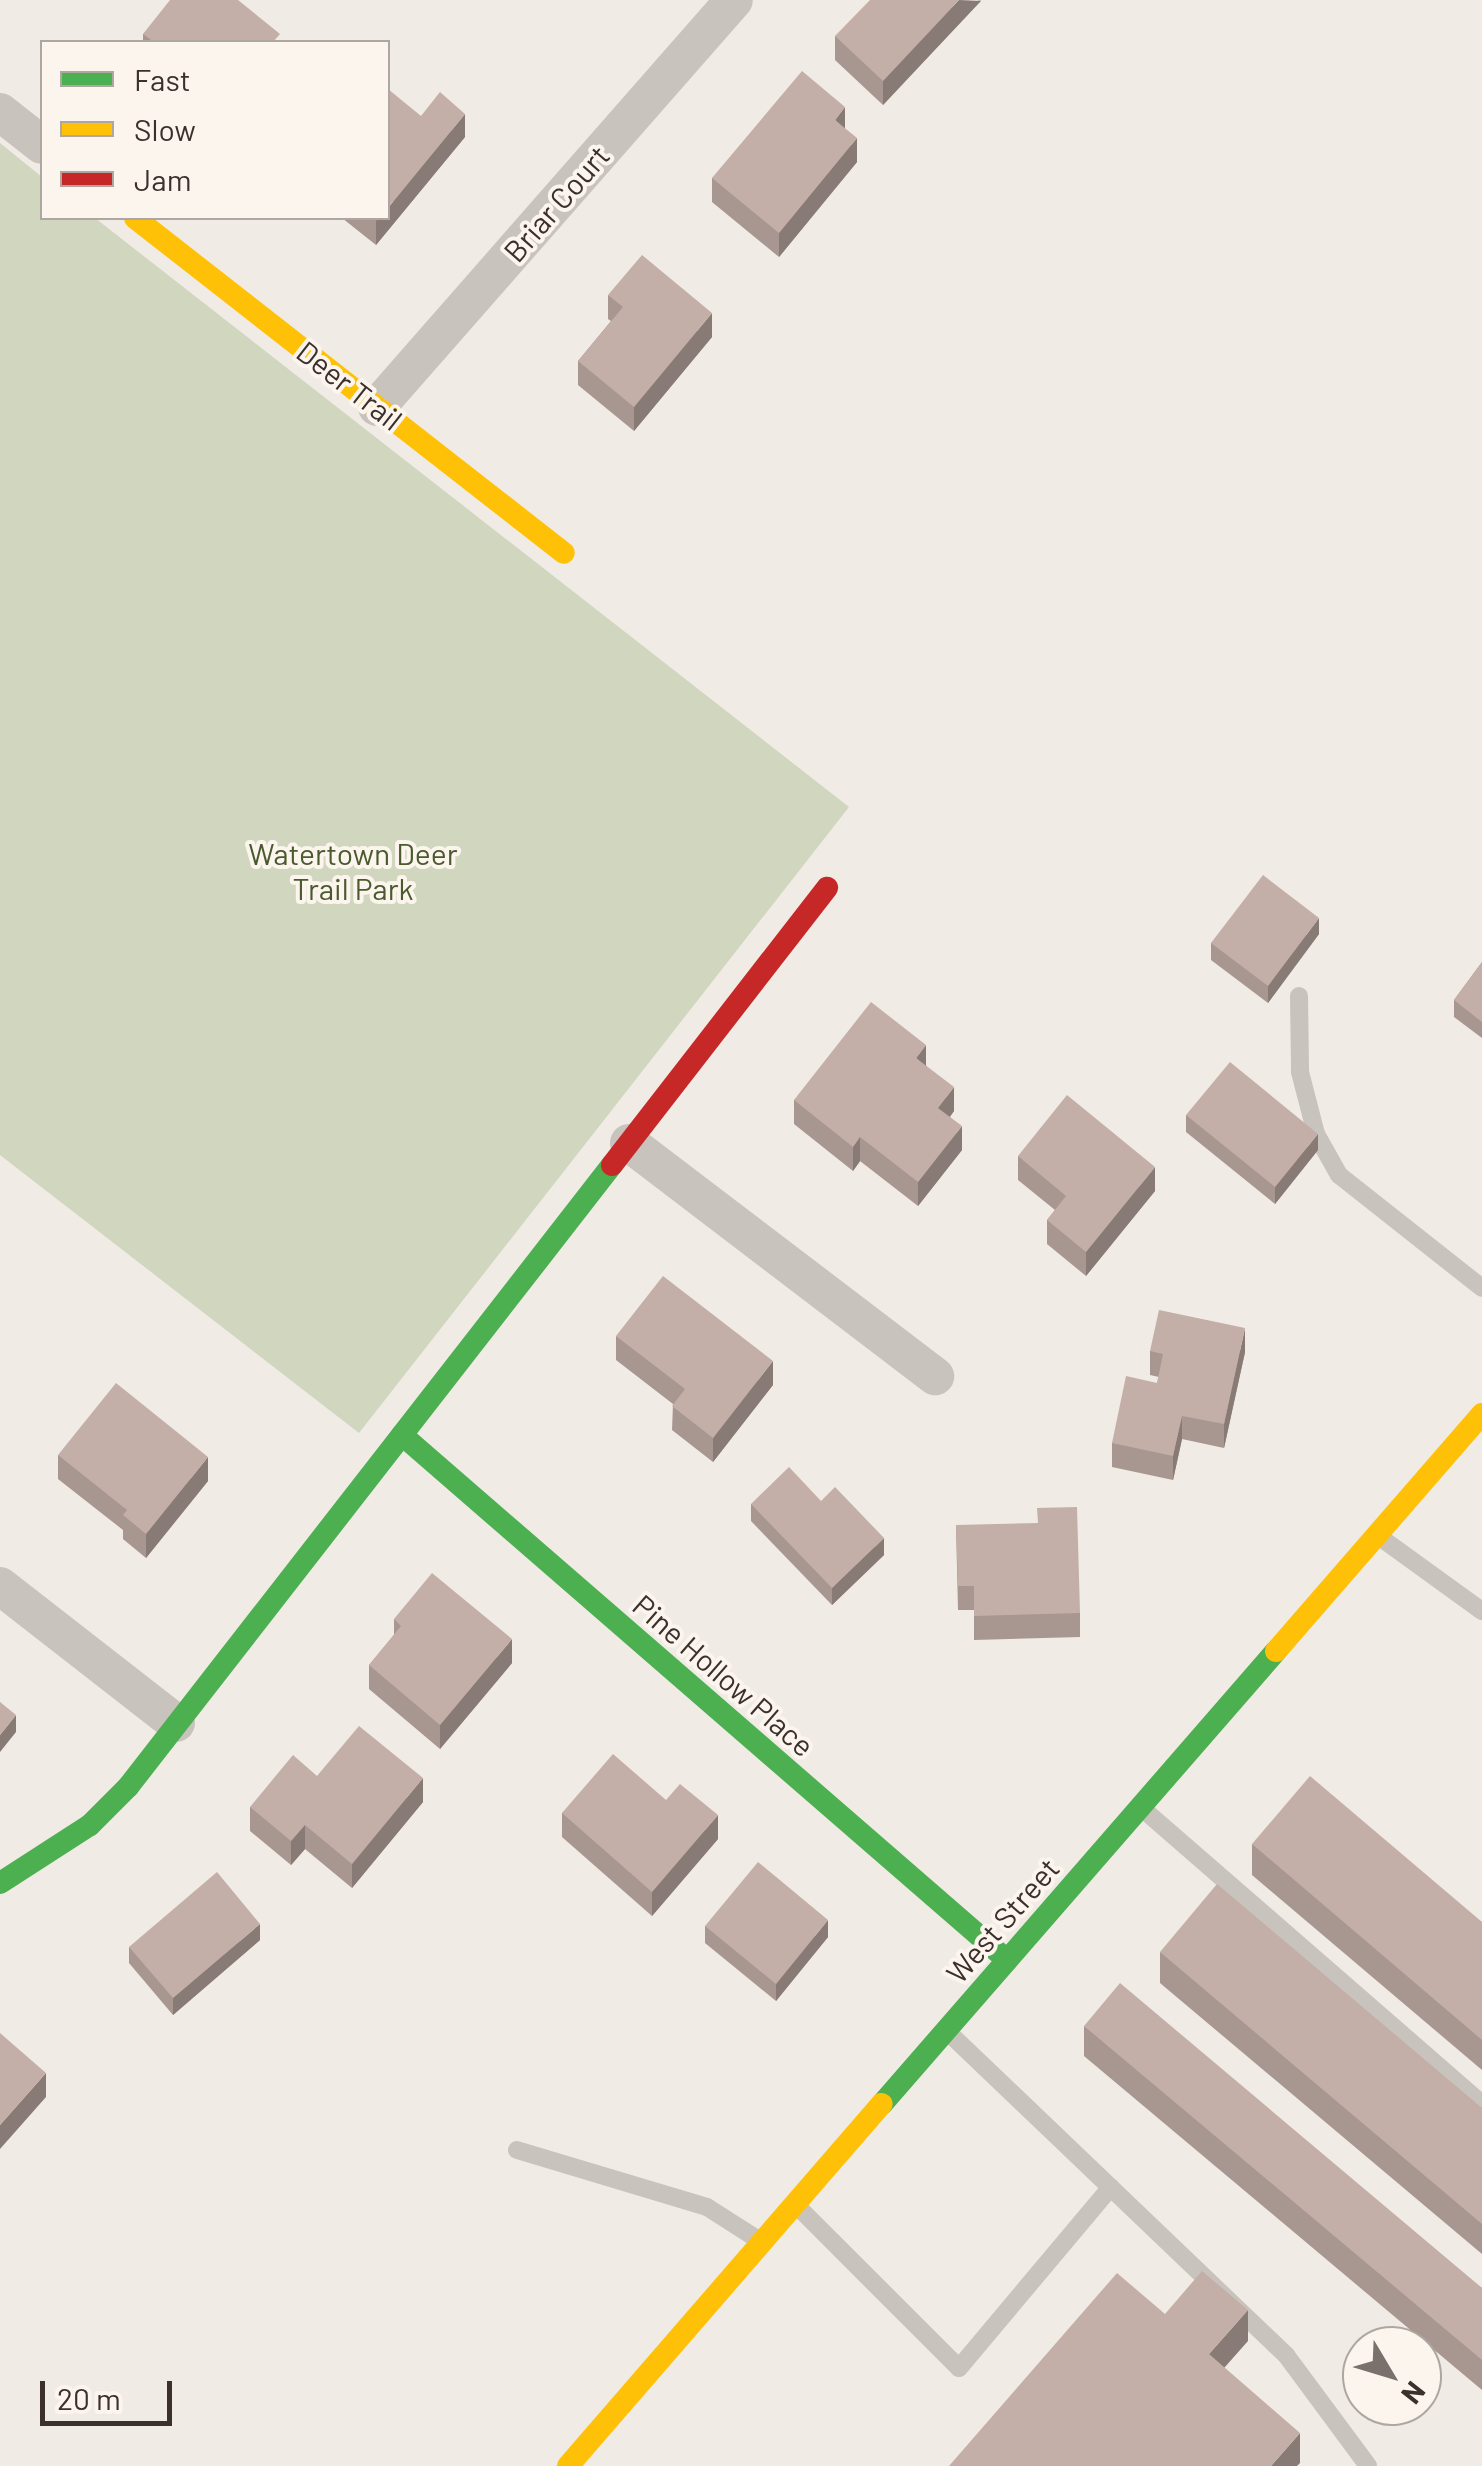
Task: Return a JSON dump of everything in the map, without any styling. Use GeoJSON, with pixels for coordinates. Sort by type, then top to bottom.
{"type":"FeatureCollection","features":[{"type":"Feature","properties":{"kind":"street","name":"Briar Court"},"geometry":{"type":"LineString","coordinates":[[377,406],[734,0]]}},
{"type":"Feature","properties":{"kind":"street"},"geometry":{"type":"LineString","coordinates":[[0,112],[40,143]]}},
{"type":"Feature","properties":{"kind":"street","name":"Deer Trail"},"geometry":{"type":"LineString","coordinates":[[138,220],[564,553]]}},
{"type":"Feature","properties":{"kind":"street"},"geometry":{"type":"LineString","coordinates":[[0,1883],[90,1825],[128,1787],[827,888]]}},
{"type":"Feature","properties":{"kind":"street"},"geometry":{"type":"LineString","coordinates":[[630,1143],[936,1376]]}},
{"type":"Feature","properties":{"kind":"street","name":"West Street"},"geometry":{"type":"LineString","coordinates":[[568,2466],[1482,1414]]}},
{"type":"Feature","properties":{"kind":"street","name":"Pine Hollow Place"},"geometry":{"type":"LineString","coordinates":[[402,1435],[1007,1960]]}},
{"type":"Feature","properties":{"kind":"street"},"geometry":{"type":"LineString","coordinates":[[0,1586],[176,1723]]}},
{"type":"Feature","properties":{"kind":"lane"},"geometry":{"type":"LineString","coordinates":[[1299,996],[1300,1072],[1316,1134],[1338,1175],[1482,1288]]}},
{"type":"Feature","properties":{"kind":"lane"},"geometry":{"type":"LineString","coordinates":[[1376,1535],[1482,1610]]}},
{"type":"Feature","properties":{"kind":"lane"},"geometry":{"type":"LineString","coordinates":[[1140,1806],[1482,2104]]}},
{"type":"Feature","properties":{"kind":"lane"},"geometry":{"type":"LineString","coordinates":[[946,2030],[1286,2355],[1368,2466]]}},
{"type":"Feature","properties":{"kind":"lane"},"geometry":{"type":"LineString","coordinates":[[517,2150],[707,2207],[762,2242]]}},
{"type":"Feature","properties":{"kind":"lane"},"geometry":{"type":"LineString","coordinates":[[796,2204],[959,2368],[1111,2187]]}},
{"type":"Feature","properties":{"kind":"green space","name":"Watertown Deer Trail Park"},"geometry":{"type":"Polygon","coordinates":[[[0,143],[40,175],[40,220],[98,220],[849,807],[359,1433],[0,1155],[0,143]]]}},
{"type":"Feature","properties":{"kind":"building"},"geometry":{"type":"Polygon","coordinates":[[[170,0],[238,0],[280,34],[275,40],[151,40],[143,34],[170,0]]]}},
{"type":"Feature","properties":{"kind":"building"},"geometry":{"type":"Polygon","coordinates":[[[870,0],[959,0],[883,81],[835,36],[870,0]]]}},
{"type":"Feature","properties":{"kind":"building"},"geometry":{"type":"Polygon","coordinates":[[[802,71],[845,107],[835,120],[857,138],[779,233],[712,178],[802,71]]]}},
{"type":"Feature","properties":{"kind":"building"},"geometry":{"type":"Polygon","coordinates":[[[390,91],[421,116],[440,92],[465,114],[390,206],[390,91]]]}},
{"type":"Feature","properties":{"kind":"building"},"geometry":{"type":"Polygon","coordinates":[[[642,255],[712,313],[634,407],[578,361],[623,307],[608,295],[642,255]]]}},
{"type":"Feature","properties":{"kind":"building"},"geometry":{"type":"Polygon","coordinates":[[[1263,875],[1319,918],[1268,986],[1211,943],[1263,875]]]}},
{"type":"Feature","properties":{"kind":"building"},"geometry":{"type":"Polygon","coordinates":[[[1482,962],[1482,1022],[1454,1000],[1482,962]]]}},
{"type":"Feature","properties":{"kind":"building"},"geometry":{"type":"Polygon","coordinates":[[[871,1002],[926,1045],[916,1058],[954,1087],[938,1108],[962,1126],[918,1182],[860,1137],[853,1147],[794,1100],[871,1002]]]}},
{"type":"Feature","properties":{"kind":"building"},"geometry":{"type":"Polygon","coordinates":[[[1230,1062],[1318,1134],[1275,1187],[1186,1115],[1230,1062]]]}},
{"type":"Feature","properties":{"kind":"building"},"geometry":{"type":"Polygon","coordinates":[[[1067,1095],[1155,1167],[1086,1252],[1047,1220],[1066,1196],[1018,1156],[1067,1095]]]}},
{"type":"Feature","properties":{"kind":"building"},"geometry":{"type":"Polygon","coordinates":[[[663,1276],[773,1361],[713,1438],[672,1406],[685,1389],[616,1336],[663,1276]]]}},
{"type":"Feature","properties":{"kind":"building"},"geometry":{"type":"Polygon","coordinates":[[[1159,1310],[1245,1328],[1224,1424],[1182,1416],[1173,1456],[1112,1443],[1126,1376],[1157,1383],[1163,1354],[1150,1351],[1159,1310]]]}},
{"type":"Feature","properties":{"kind":"building"},"geometry":{"type":"Polygon","coordinates":[[[116,1383],[208,1457],[146,1534],[123,1515],[127,1510],[58,1455],[116,1383]]]}},
{"type":"Feature","properties":{"kind":"building"},"geometry":{"type":"Polygon","coordinates":[[[789,1467],[821,1501],[835,1487],[884,1538],[832,1588],[751,1504],[789,1467]]]}},
{"type":"Feature","properties":{"kind":"building"},"geometry":{"type":"Polygon","coordinates":[[[1077,1507],[1080,1613],[974,1616],[974,1586],[958,1586],[956,1525],[1038,1523],[1037,1508],[1077,1507]]]}},
{"type":"Feature","properties":{"kind":"building"},"geometry":{"type":"Polygon","coordinates":[[[432,1573],[512,1639],[440,1725],[369,1665],[401,1626],[394,1619],[432,1573]]]}},
{"type":"Feature","properties":{"kind":"building"},"geometry":{"type":"Polygon","coordinates":[[[0,1702],[16,1715],[0,1735],[0,1702]]]}},
{"type":"Feature","properties":{"kind":"building"},"geometry":{"type":"Polygon","coordinates":[[[359,1726],[423,1778],[352,1864],[305,1825],[291,1841],[250,1807],[293,1755],[317,1776],[359,1726]]]}},
{"type":"Feature","properties":{"kind":"building"},"geometry":{"type":"Polygon","coordinates":[[[613,1754],[666,1800],[680,1784],[718,1815],[652,1892],[562,1813],[613,1754]]]}},
{"type":"Feature","properties":{"kind":"building"},"geometry":{"type":"Polygon","coordinates":[[[1310,1776],[1482,1922],[1482,2040],[1252,1844],[1310,1776]]]}},
{"type":"Feature","properties":{"kind":"building"},"geometry":{"type":"Polygon","coordinates":[[[758,1862],[828,1920],[776,1984],[705,1926],[758,1862]]]}},
{"type":"Feature","properties":{"kind":"building"},"geometry":{"type":"Polygon","coordinates":[[[217,1872],[260,1924],[173,1998],[129,1947],[217,1872]]]}},
{"type":"Feature","properties":{"kind":"building"},"geometry":{"type":"Polygon","coordinates":[[[1217,1884],[1482,2108],[1482,2224],[1160,1952],[1217,1884]]]}},
{"type":"Feature","properties":{"kind":"building"},"geometry":{"type":"Polygon","coordinates":[[[1120,1983],[1482,2288],[1482,2360],[1442,2326],[1084,2026],[1120,1983]]]}},
{"type":"Feature","properties":{"kind":"building"},"geometry":{"type":"Polygon","coordinates":[[[0,2033],[46,2073],[0,2125],[0,2033]]]}},
{"type":"Feature","properties":{"kind":"building"},"geometry":{"type":"Polygon","coordinates":[[[1202,2271],[1248,2310],[1209,2354],[1300,2433],[1271,2466],[949,2466],[1117,2273],[1165,2314],[1202,2271]]]}},
{"type":"Feature","properties":{"kind":"traffic: fast"},"geometry":{"type":"LineString","coordinates":[[0,1883],[90,1825],[128,1787],[612,1165]]}},
{"type":"Feature","properties":{"kind":"traffic: fast"},"geometry":{"type":"LineString","coordinates":[[402,1435],[1007,1960]]}},
{"type":"Feature","properties":{"kind":"traffic: fast"},"geometry":{"type":"LineString","coordinates":[[882,2104],[1276,1651]]}},
{"type":"Feature","properties":{"kind":"traffic: slow"},"geometry":{"type":"LineString","coordinates":[[138,220],[564,553]]}},
{"type":"Feature","properties":{"kind":"traffic: slow"},"geometry":{"type":"LineString","coordinates":[[1276,1651],[1482,1414]]}},
{"type":"Feature","properties":{"kind":"traffic: slow"},"geometry":{"type":"LineString","coordinates":[[568,2466],[882,2104]]}},
{"type":"Feature","properties":{"kind":"traffic: jam"},"geometry":{"type":"LineString","coordinates":[[612,1165],[827,888]]}}]}
